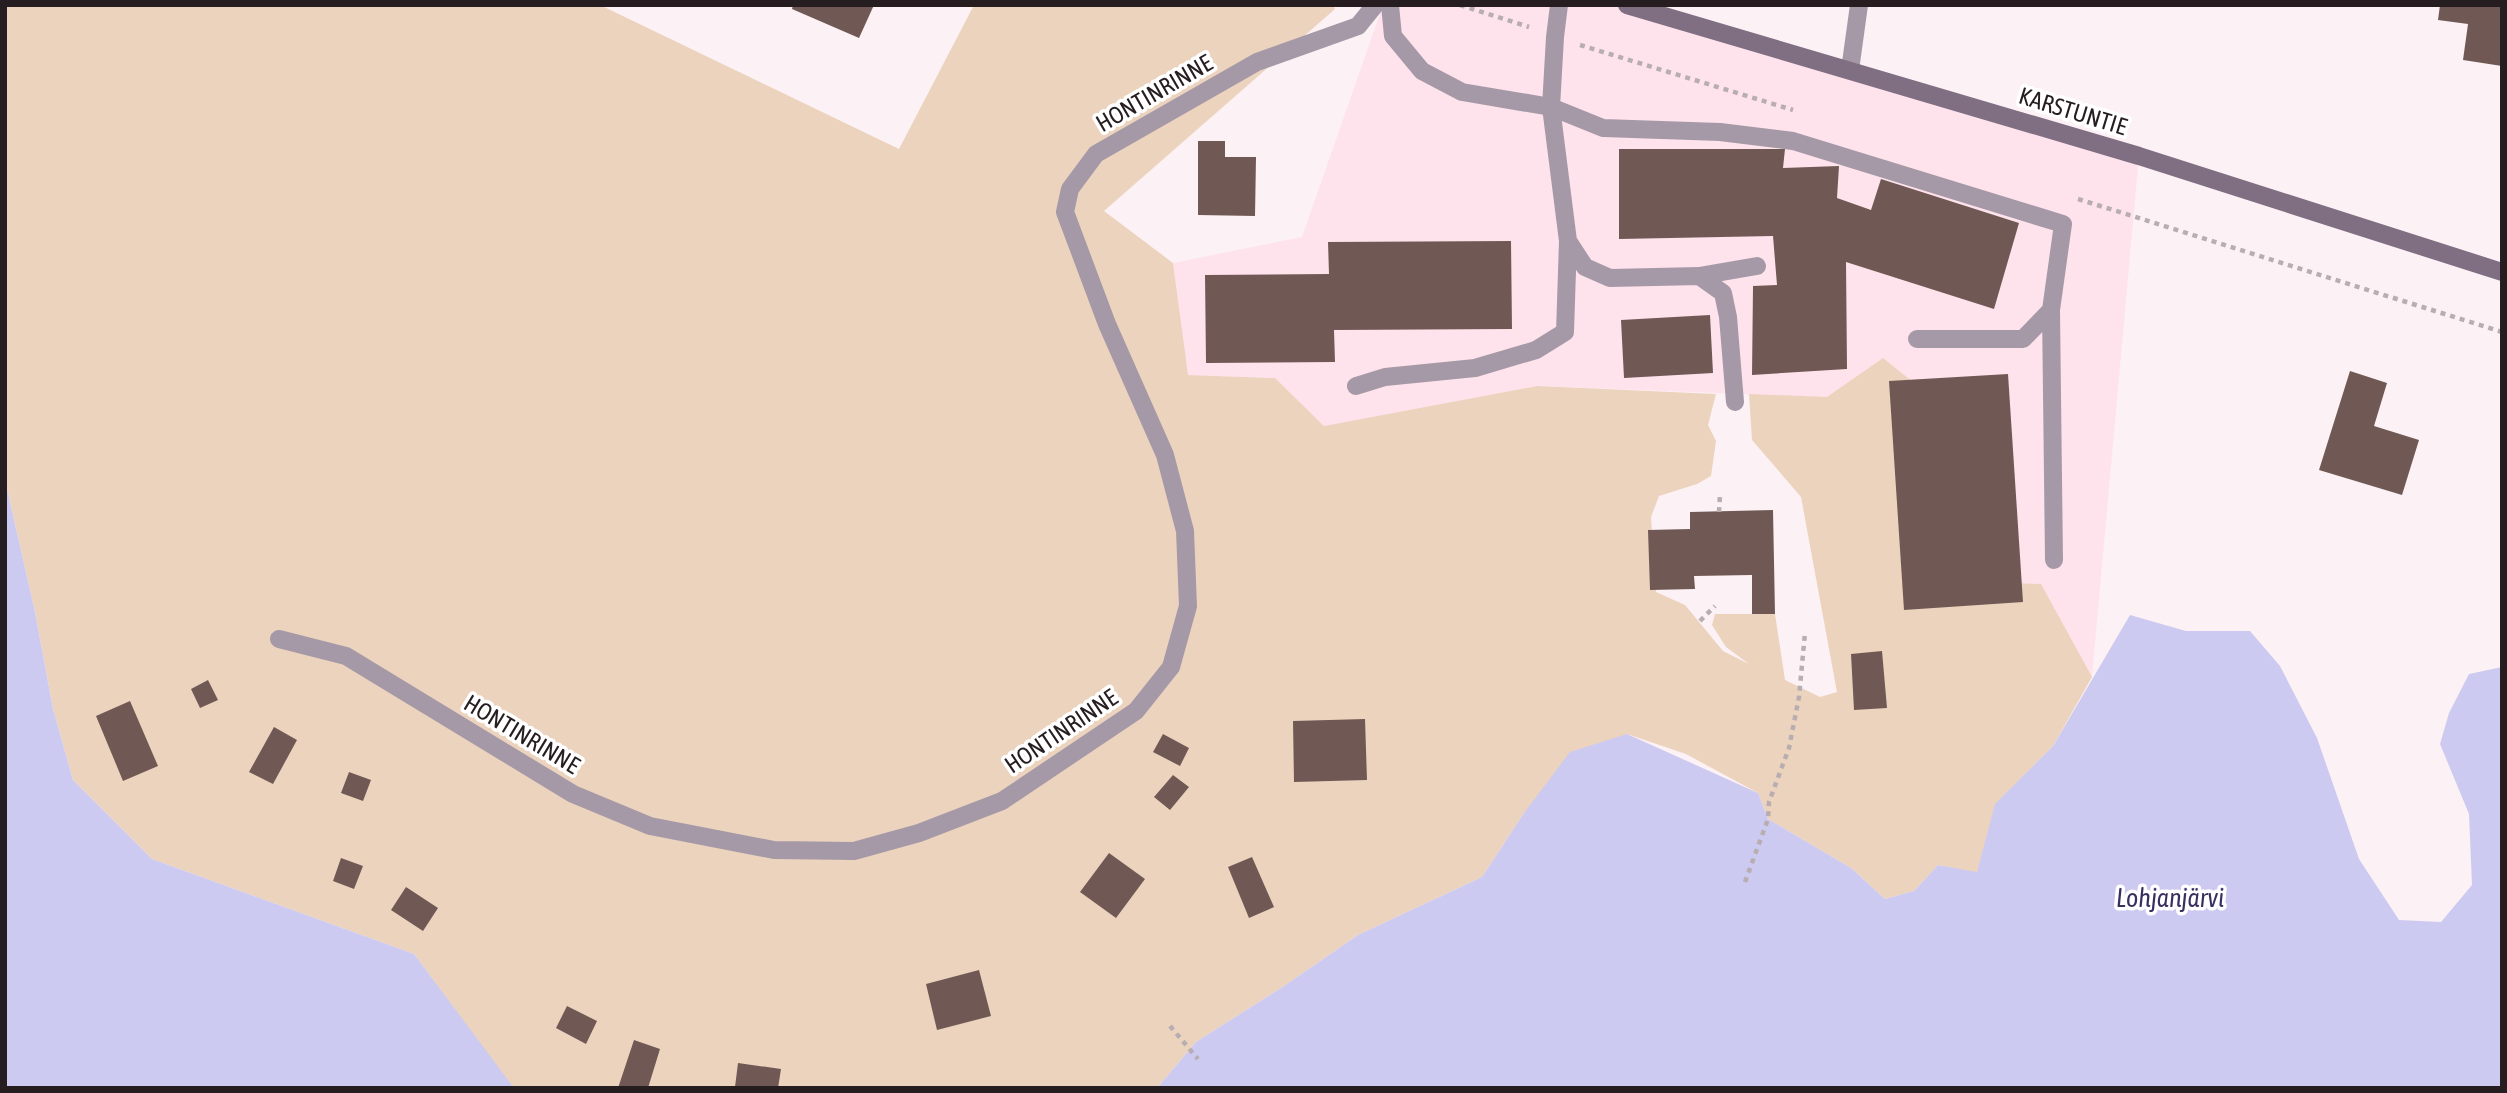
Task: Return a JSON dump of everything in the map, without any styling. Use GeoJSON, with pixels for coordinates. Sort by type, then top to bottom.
{"type":"FeatureCollection","features":[{"type":"Feature","properties":{"kind":"street","name":"HONTINRINNE"},"geometry":{"type":"LineString","coordinates":[[279,639],[346,656],[573,794],[650,826],[774,850],[854,851],[919,832],[1002,801],[1136,711],[1171,667],[1188,606],[1185,531],[1165,456],[1107,324],[1065,212],[1070,189],[1096,154],[1257,62],[1358,26],[1375,5]]}},
{"type":"Feature","properties":{"kind":"street"},"geometry":{"type":"LineString","coordinates":[[1391,5],[1393,36],[1422,71],[1462,92],[1551,107],[1603,128],[1720,132],[1793,141],[2063,224],[2051,310],[2054,560]]}},
{"type":"Feature","properties":{"kind":"street"},"geometry":{"type":"LineString","coordinates":[[1356,386],[1385,377],[1475,368],[1536,350],[1565,332],[1568,241],[1551,107],[1559,5]]}},
{"type":"Feature","properties":{"kind":"street","name":"KARSTUNTIE"},"geometry":{"type":"LineString","coordinates":[[1627,5],[2152,160],[2502,272]]}},
{"type":"Feature","properties":{"kind":"street"},"geometry":{"type":"LineString","coordinates":[[1850,70],[1858,5]]}},
{"type":"Feature","properties":{"kind":"street"},"geometry":{"type":"LineString","coordinates":[[1568,241],[1585,267],[1610,278],[1699,276],[1756,267]]}},
{"type":"Feature","properties":{"kind":"street"},"geometry":{"type":"LineString","coordinates":[[1699,276],[1723,293],[1728,317],[1735,402]]}},
{"type":"Feature","properties":{"kind":"street"},"geometry":{"type":"LineString","coordinates":[[1917,339],[2023,338],[2051,310]]}},
{"type":"Feature","properties":{"kind":"path"},"geometry":{"type":"LineString","coordinates":[[1718,512],[1720,494]]}},
{"type":"Feature","properties":{"kind":"path"},"geometry":{"type":"LineString","coordinates":[[1700,621],[1715,606]]}},
{"type":"Feature","properties":{"kind":"path"},"geometry":{"type":"LineString","coordinates":[[1745,882],[1768,819],[1769,802],[1789,748],[1799,697],[1805,633]]}},
{"type":"Feature","properties":{"kind":"path"},"geometry":{"type":"LineString","coordinates":[[1170,1026],[1198,1059]]}},
{"type":"Feature","properties":{"kind":"shaded area"},"geometry":{"type":"Polygon","coordinates":[[[5,5],[600,5],[899,149],[974,5],[1333,5],[1335,9],[1104,211],[1173,263],[1188,375],[1275,378],[1324,426],[1537,386],[1716,394],[1708,425],[1716,441],[1711,476],[1697,484],[1659,496],[1651,517],[1656,592],[1685,605],[1723,651],[1749,664],[1726,647],[1712,625],[1715,614],[1775,614],[1785,680],[1820,697],[1837,692],[1801,497],[1752,440],[1749,394],[1827,397],[1883,358],[1919,387],[1920,580],[2041,584],[2092,677],[2053,746],[1996,804],[1977,873],[1938,865],[1914,891],[1885,899],[1851,868],[1768,819],[1758,793],[1686,754],[1627,734],[1524,813],[1482,877],[1358,935],[1196,1042],[1157,1088],[512,1087],[414,954],[152,859],[73,780],[53,709],[35,612],[5,480],[5,5]]]}},
{"type":"Feature","properties":{"kind":"shaded area"},"geometry":{"type":"Polygon","coordinates":[[[1383,5],[1627,5],[2139,156],[2092,677],[1996,803],[1977,873],[1871,399],[1537,386],[1324,426],[1275,378],[1187,375],[1173,263],[1302,237],[1383,5]]]}},
{"type":"Feature","properties":{"kind":"water"},"geometry":{"type":"Polygon","coordinates":[[[5,480],[35,612],[53,709],[73,780],[152,859],[414,954],[514,1088],[5,1088],[5,480]]]}},
{"type":"Feature","properties":{"kind":"water","name":"Lohjanjärvi"},"geometry":{"type":"Polygon","coordinates":[[[2130,615],[2186,631],[2250,631],[2280,666],[2317,738],[2359,859],[2399,920],[2441,922],[2472,885],[2469,814],[2440,744],[2449,713],[2469,674],[2502,667],[2502,1088],[1157,1088],[1196,1042],[1358,935],[1482,877],[1524,813],[1570,752],[1627,734],[1758,793],[1768,819],[1851,868],[1885,899],[1914,891],[1938,865],[1977,872],[1995,804],[2053,746],[2130,615]]]}},
{"type":"Feature","properties":{"kind":"building"},"geometry":{"type":"Polygon","coordinates":[[[793,5],[874,5],[859,38],[792,9],[793,5]]]}},
{"type":"Feature","properties":{"kind":"building"},"geometry":{"type":"Polygon","coordinates":[[[2440,5],[2502,6],[2502,66],[2463,60],[2468,24],[2438,20],[2440,5]]]}},
{"type":"Feature","properties":{"kind":"building"},"geometry":{"type":"Polygon","coordinates":[[[1198,141],[1225,141],[1225,157],[1256,157],[1255,216],[1198,215],[1198,141]]]}},
{"type":"Feature","properties":{"kind":"building"},"geometry":{"type":"Polygon","coordinates":[[[1619,149],[1785,149],[1783,168],[1839,166],[1837,198],[1871,210],[1881,179],[2019,223],[1994,309],[1846,262],[1847,369],[1752,375],[1753,286],[1777,285],[1773,236],[1619,239],[1619,149]]]}},
{"type":"Feature","properties":{"kind":"building"},"geometry":{"type":"Polygon","coordinates":[[[1511,241],[1512,329],[1334,330],[1335,362],[1206,363],[1205,275],[1329,274],[1328,242],[1511,241]]]}},
{"type":"Feature","properties":{"kind":"building"},"geometry":{"type":"Polygon","coordinates":[[[1710,315],[1713,373],[1624,378],[1621,320],[1710,315]]]}},
{"type":"Feature","properties":{"kind":"building"},"geometry":{"type":"Polygon","coordinates":[[[2350,371],[2387,383],[2374,426],[2419,440],[2402,495],[2319,470],[2350,371]]]}},
{"type":"Feature","properties":{"kind":"building"},"geometry":{"type":"Polygon","coordinates":[[[2008,374],[2023,602],[1904,610],[1889,381],[2008,374]]]}},
{"type":"Feature","properties":{"kind":"building"},"geometry":{"type":"Polygon","coordinates":[[[1773,510],[1775,614],[1752,614],[1752,575],[1694,576],[1695,589],[1650,590],[1648,530],[1690,529],[1690,512],[1773,510]]]}},
{"type":"Feature","properties":{"kind":"building"},"geometry":{"type":"Polygon","coordinates":[[[1882,651],[1887,708],[1854,710],[1851,654],[1882,651]]]}},
{"type":"Feature","properties":{"kind":"building"},"geometry":{"type":"Polygon","coordinates":[[[208,680],[218,700],[200,708],[191,689],[208,680]]]}},
{"type":"Feature","properties":{"kind":"building"},"geometry":{"type":"Polygon","coordinates":[[[130,701],[158,766],[123,781],[96,716],[130,701]]]}},
{"type":"Feature","properties":{"kind":"building"},"geometry":{"type":"Polygon","coordinates":[[[1365,719],[1367,780],[1294,782],[1293,721],[1365,719]]]}},
{"type":"Feature","properties":{"kind":"building"},"geometry":{"type":"Polygon","coordinates":[[[274,727],[297,740],[273,784],[249,772],[274,727]]]}},
{"type":"Feature","properties":{"kind":"building"},"geometry":{"type":"Polygon","coordinates":[[[1163,734],[1189,748],[1180,766],[1153,752],[1163,734]]]}},
{"type":"Feature","properties":{"kind":"building"},"geometry":{"type":"Polygon","coordinates":[[[349,772],[371,780],[363,801],[341,793],[349,772]]]}},
{"type":"Feature","properties":{"kind":"building"},"geometry":{"type":"Polygon","coordinates":[[[1173,775],[1189,787],[1170,810],[1154,797],[1173,775]]]}},
{"type":"Feature","properties":{"kind":"building"},"geometry":{"type":"Polygon","coordinates":[[[1109,853],[1145,879],[1116,918],[1080,892],[1109,853]]]}},
{"type":"Feature","properties":{"kind":"building"},"geometry":{"type":"Polygon","coordinates":[[[1252,857],[1274,907],[1249,918],[1228,867],[1252,857]]]}},
{"type":"Feature","properties":{"kind":"building"},"geometry":{"type":"Polygon","coordinates":[[[341,858],[363,866],[354,889],[333,881],[341,858]]]}},
{"type":"Feature","properties":{"kind":"building"},"geometry":{"type":"Polygon","coordinates":[[[406,887],[438,908],[423,931],[391,910],[406,887]]]}},
{"type":"Feature","properties":{"kind":"building"},"geometry":{"type":"Polygon","coordinates":[[[979,970],[991,1016],[937,1030],[926,984],[979,970]]]}},
{"type":"Feature","properties":{"kind":"building"},"geometry":{"type":"Polygon","coordinates":[[[567,1006],[597,1021],[586,1044],[556,1028],[567,1006]]]}},
{"type":"Feature","properties":{"kind":"building"},"geometry":{"type":"Polygon","coordinates":[[[634,1040],[660,1049],[648,1088],[618,1088],[634,1040]]]}},
{"type":"Feature","properties":{"kind":"building"},"geometry":{"type":"Polygon","coordinates":[[[738,1063],[781,1069],[778,1088],[735,1087],[738,1063]]]}}]}
